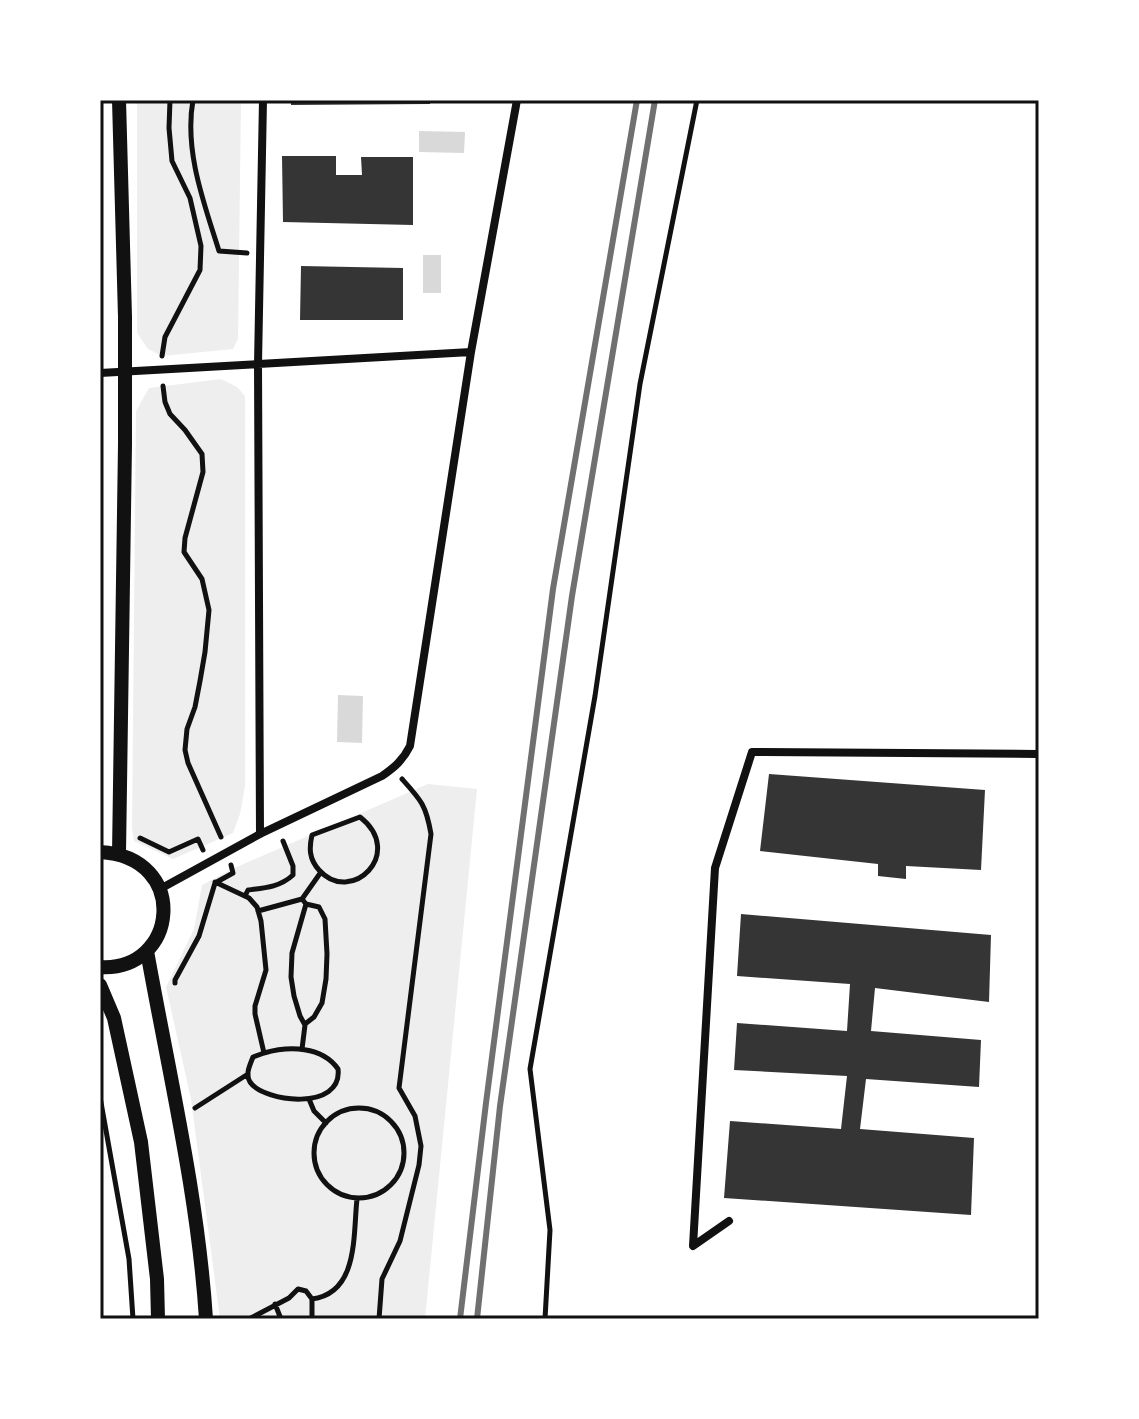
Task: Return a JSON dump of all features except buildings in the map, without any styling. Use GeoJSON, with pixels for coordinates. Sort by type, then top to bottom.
{"type":"FeatureCollection","features":[{"type":"Feature","properties":{"kind":"street"},"geometry":{"type":"LineString","coordinates":[[119,100],[125,444],[119,854]]}},
{"type":"Feature","properties":{"kind":"street"},"geometry":{"type":"LineString","coordinates":[[260,834],[258,364],[263,100]]}},
{"type":"Feature","properties":{"kind":"street"},"geometry":{"type":"LineString","coordinates":[[160,889],[276,825],[394,769],[410,746],[471,352],[517,100]]}},
{"type":"Feature","properties":{"kind":"street"},"geometry":{"type":"LineString","coordinates":[[100,373],[471,352]]}},
{"type":"Feature","properties":{"kind":"street"},"geometry":{"type":"LineString","coordinates":[[729,1221],[693,1246],[715,868],[752,752],[1037,754]]}},
{"type":"Feature","properties":{"kind":"street"},"geometry":{"type":"LineString","coordinates":[[100,852],[119,854],[137,861],[151,873],[160,889],[164,906],[163,922],[157,938],[147,951],[131,962],[112,968],[100,967]]}},
{"type":"Feature","properties":{"kind":"street"},"geometry":{"type":"LineString","coordinates":[[147,951],[189,1171],[206,1319]]}},
{"type":"Feature","properties":{"kind":"street"},"geometry":{"type":"LineString","coordinates":[[100,985],[114,1018],[141,1142],[157,1279],[158,1319]]}},
{"type":"Feature","properties":{"kind":"path"},"geometry":{"type":"LineString","coordinates":[[170,100],[172,161],[190,198],[201,246],[200,270],[165,337],[162,356],[165,402],[170,414],[202,454],[203,472],[184,552],[202,579],[209,610],[203,666],[187,729],[185,750],[222,838],[233,873]]}},
{"type":"Feature","properties":{"kind":"path"},"geometry":{"type":"LineString","coordinates":[[193,100],[192,153],[219,251],[260,255]]}},
{"type":"Feature","properties":{"kind":"path"},"geometry":{"type":"LineString","coordinates":[[545,1319],[550,1230],[530,1069],[595,696],[640,384],[697,100]]}},
{"type":"Feature","properties":{"kind":"path"},"geometry":{"type":"LineString","coordinates":[[379,1319],[382,1279],[400,1241],[419,1165],[421,1146],[415,1116],[399,1088],[431,834],[421,799],[394,769]]}},
{"type":"Feature","properties":{"kind":"path"},"geometry":{"type":"LineString","coordinates":[[120,811],[139,812],[140,838],[169,852],[198,839],[215,883],[245,896],[257,907],[266,970],[255,1014],[264,1053]]}},
{"type":"Feature","properties":{"kind":"path"},"geometry":{"type":"LineString","coordinates":[[360,817],[369,824],[378,843],[378,854],[367,873],[346,882],[321,872],[311,857],[312,835],[360,817]]}},
{"type":"Feature","properties":{"kind":"path"},"geometry":{"type":"LineString","coordinates":[[245,896],[248,890],[272,887],[293,875],[293,866],[276,825]]}},
{"type":"Feature","properties":{"kind":"path"},"geometry":{"type":"LineString","coordinates":[[302,1049],[305,1025],[291,977],[292,953],[304,901],[321,872]]}},
{"type":"Feature","properties":{"kind":"path"},"geometry":{"type":"LineString","coordinates":[[258,911],[304,901],[319,907],[325,919],[327,954],[322,1003],[305,1025]]}},
{"type":"Feature","properties":{"kind":"path"},"geometry":{"type":"LineString","coordinates":[[302,1049],[327,1057],[338,1069],[334,1088],[309,1099],[289,1099],[270,1094],[249,1081],[253,1057],[277,1050],[302,1049]]}},
{"type":"Feature","properties":{"kind":"path"},"geometry":{"type":"LineString","coordinates":[[100,1097],[129,1259],[133,1319]]}},
{"type":"Feature","properties":{"kind":"path"},"geometry":{"type":"LineString","coordinates":[[309,1099],[314,1111],[326,1123]]}},
{"type":"Feature","properties":{"kind":"path"},"geometry":{"type":"LineString","coordinates":[[358,1108],[373,1110],[386,1117],[403,1140],[402,1169],[394,1182],[383,1192],[357,1199],[341,1195],[329,1187],[315,1162],[319,1131],[326,1123],[342,1111],[358,1108]]}},
{"type":"Feature","properties":{"kind":"path"},"geometry":{"type":"LineString","coordinates":[[312,1299],[339,1288],[347,1273],[357,1199]]}},
{"type":"Feature","properties":{"kind":"path"},"geometry":{"type":"LineString","coordinates":[[249,1319],[289,1298],[298,1289],[306,1291],[312,1299],[312,1319]]}},
{"type":"Feature","properties":{"kind":"path"},"geometry":{"type":"LineString","coordinates":[[275,1304],[281,1319]]}},
{"type":"Feature","properties":{"kind":"shaded area"},"geometry":{"type":"Polygon","coordinates":[[[137,100],[241,100],[238,339],[233,349],[162,356],[148,349],[137,333],[137,100]]]}},
{"type":"Feature","properties":{"kind":"shaded area"},"geometry":{"type":"Polygon","coordinates":[[[419,131],[465,132],[464,153],[419,152],[419,131]]]}},
{"type":"Feature","properties":{"kind":"shaded area"},"geometry":{"type":"Polygon","coordinates":[[[423,255],[441,255],[441,293],[423,293],[423,255]]]}},
{"type":"Feature","properties":{"kind":"shaded area"},"geometry":{"type":"Polygon","coordinates":[[[221,379],[237,387],[245,396],[245,786],[233,833],[173,859],[134,841],[132,829],[136,411],[149,388],[221,379]]]}},
{"type":"Feature","properties":{"kind":"shaded area"},"geometry":{"type":"Polygon","coordinates":[[[338,695],[363,696],[362,743],[337,742],[338,695]]]}},
{"type":"Feature","properties":{"kind":"shaded area"},"geometry":{"type":"Polygon","coordinates":[[[428,784],[477,789],[425,1319],[220,1319],[191,1099],[166,987],[194,929],[202,885],[428,784]]]}},
{"type":"Feature","properties":{"kind":"railway"},"geometry":{"type":"LineString","coordinates":[[460,1319],[553,589],[637,100]]}},
{"type":"Feature","properties":{"kind":"railway"},"geometry":{"type":"LineString","coordinates":[[477,1319],[500,1106],[572,596],[655,100]]}}]}
